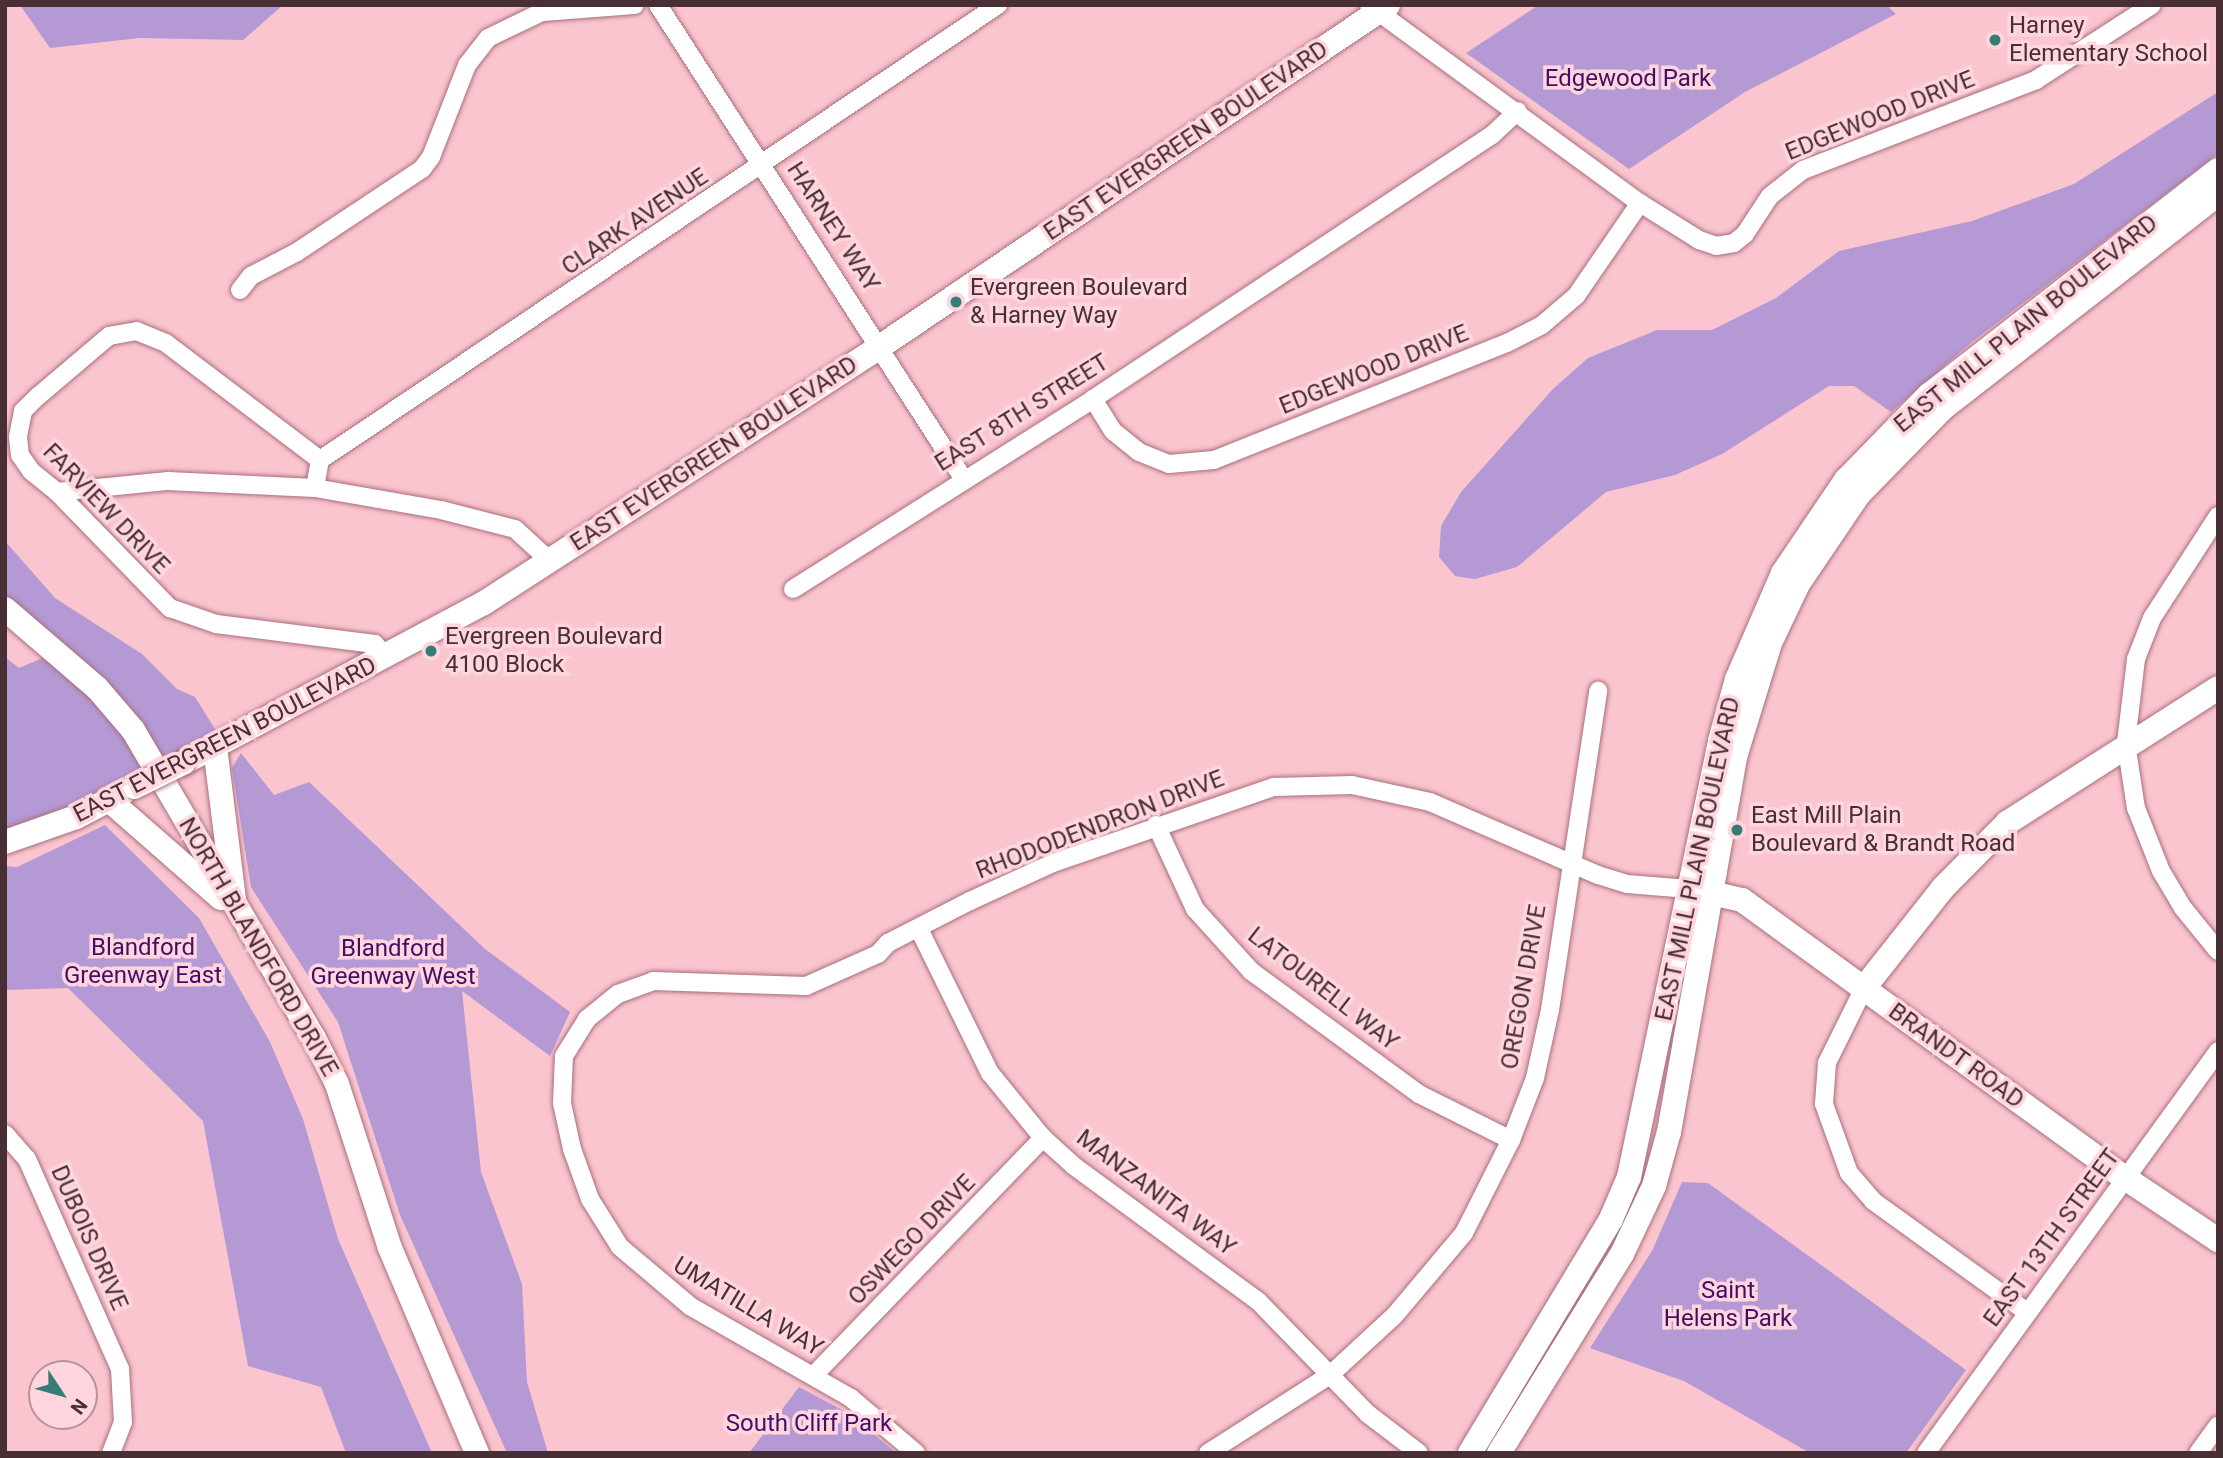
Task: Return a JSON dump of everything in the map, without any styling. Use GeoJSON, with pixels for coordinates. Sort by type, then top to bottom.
{"type":"FeatureCollection","features":[{"type":"Feature","properties":{"kind":"street"},"geometry":{"type":"LineString","coordinates":[[240,290],[251,276],[297,252],[422,169],[431,157],[467,65],[488,38],[542,12],[635,5]]}},
{"type":"Feature","properties":{"kind":"street","name":"HARNEY WAY"},"geometry":{"type":"LineString","coordinates":[[658,5],[881,346],[962,478]]}},
{"type":"Feature","properties":{"kind":"street","name":"CLARK AVENUE"},"geometry":{"type":"LineString","coordinates":[[320,460],[764,166],[998,5]]}},
{"type":"Feature","properties":{"kind":"street","name":"EDGEWOOD DRIVE"},"geometry":{"type":"LineString","coordinates":[[1093,399],[1113,431],[1139,452],[1169,464],[1214,460],[1507,343],[1542,325],[1576,296],[1640,203],[1699,240],[1716,246],[1745,234],[1770,196],[1803,170],[2036,80],[2152,5]]}},
{"type":"Feature","properties":{"kind":"street"},"geometry":{"type":"LineString","coordinates":[[1378,7],[1640,203]]}},
{"type":"Feature","properties":{"kind":"street","name":"EAST EVERGREEN BOULEVARD"},"geometry":{"type":"LineString","coordinates":[[5,842],[109,800],[215,747],[386,658],[550,561],[881,346],[1378,7]]}},
{"type":"Feature","properties":{"kind":"street","name":"EAST 8TH STREET"},"geometry":{"type":"LineString","coordinates":[[793,589],[962,478],[1093,399],[1492,135],[1518,111]]}},
{"type":"Feature","properties":{"kind":"street","name":"EAST MILL PLAIN BOULEVARD"},"geometry":{"type":"LineString","coordinates":[[1469,1453],[1611,1219],[1629,1178],[1689,889],[1737,679],[1783,573],[1816,521],[1872,450],[1929,395],[2218,170]]}},
{"type":"Feature","properties":{"kind":"street","name":"EAST MILL PLAIN BOULEVARD"},"geometry":{"type":"LineString","coordinates":[[1499,1453],[1622,1254],[1654,1186],[1669,1132],[1714,893],[1735,757],[1751,696],[1770,643],[1828,535],[1885,464],[1942,409],[2218,194]]}},
{"type":"Feature","properties":{"kind":"street","name":"FARVIEW DRIVE"},"geometry":{"type":"LineString","coordinates":[[320,460],[166,344],[153,336],[121,332],[108,336],[23,411],[18,437],[20,455],[31,471],[57,492],[170,608],[216,624],[374,644],[386,658]]}},
{"type":"Feature","properties":{"kind":"street"},"geometry":{"type":"LineString","coordinates":[[315,488],[320,460]]}},
{"type":"Feature","properties":{"kind":"street"},"geometry":{"type":"LineString","coordinates":[[57,492],[168,481],[315,488],[441,510],[515,530],[532,540],[550,561]]}},
{"type":"Feature","properties":{"kind":"street"},"geometry":{"type":"LineString","coordinates":[[2218,516],[2152,618],[2136,660],[2126,743],[2136,808],[2161,871],[2183,908],[2218,951]]}},
{"type":"Feature","properties":{"kind":"street","name":"NORTH BLANDFORD DRIVE"},"geometry":{"type":"LineString","coordinates":[[5,609],[97,688],[133,730],[235,910],[314,1038],[337,1084],[390,1248],[477,1453]]}},
{"type":"Feature","properties":{"kind":"street"},"geometry":{"type":"LineString","coordinates":[[2027,1312],[1873,1201],[1849,1173],[1824,1104],[1827,1063],[1864,988],[1979,849],[2038,800],[2218,688]]}},
{"type":"Feature","properties":{"kind":"street","name":"OREGON DRIVE"},"geometry":{"type":"LineString","coordinates":[[1208,1453],[1330,1375],[1395,1315],[1464,1233],[1511,1140],[1535,1078],[1550,1010],[1569,863],[1598,691]]}},
{"type":"Feature","properties":{"kind":"street"},"geometry":{"type":"LineString","coordinates":[[215,747],[235,910]]}},
{"type":"Feature","properties":{"kind":"street","name":"RHODODENDRON DRIVE"},"geometry":{"type":"LineString","coordinates":[[564,1056],[587,1019],[618,994],[653,981],[807,986],[869,958],[919,929],[1053,863],[1156,825],[1274,787],[1352,785],[1430,802],[1569,863],[1627,884],[1689,889]]}},
{"type":"Feature","properties":{"kind":"street"},"geometry":{"type":"LineString","coordinates":[[109,800],[235,910]]}},
{"type":"Feature","properties":{"kind":"street","name":"LATOURELL WAY"},"geometry":{"type":"LineString","coordinates":[[1156,825],[1195,909],[1251,971],[1419,1094],[1511,1140]]}},
{"type":"Feature","properties":{"kind":"street","name":"BRANDT ROAD"},"geometry":{"type":"LineString","coordinates":[[1689,889],[1742,900],[2126,1179],[2218,1240]]}},
{"type":"Feature","properties":{"kind":"street","name":"MANZANITA WAY"},"geometry":{"type":"LineString","coordinates":[[919,929],[990,1073],[1043,1138],[1074,1166],[1258,1301],[1368,1414],[1419,1453]]}},
{"type":"Feature","properties":{"kind":"street","name":"EAST 13TH STREET"},"geometry":{"type":"LineString","coordinates":[[1926,1453],[2218,1051]]}},
{"type":"Feature","properties":{"kind":"street","name":"UMATILLA WAY"},"geometry":{"type":"LineString","coordinates":[[564,1056],[562,1103],[572,1149],[590,1199],[620,1247],[690,1307],[814,1375],[882,1421],[916,1453]]}},
{"type":"Feature","properties":{"kind":"street","name":"DUBOIS DRIVE"},"geometry":{"type":"LineString","coordinates":[[5,1134],[27,1159],[120,1368],[123,1422],[111,1453]]}},
{"type":"Feature","properties":{"kind":"street","name":"OSWEGO DRIVE"},"geometry":{"type":"LineString","coordinates":[[814,1375],[1043,1138]]}},
{"type":"Feature","properties":{"kind":"street"},"geometry":{"type":"LineString","coordinates":[[2198,1453],[2218,1425]]}},
{"type":"Feature","properties":{"kind":"green space"},"geometry":{"type":"Polygon","coordinates":[[[20,5],[283,5],[243,40],[140,38],[50,48],[20,5]]]}},
{"type":"Feature","properties":{"kind":"green space","name":"Edgewood Park"},"geometry":{"type":"Polygon","coordinates":[[[1539,5],[1886,5],[1896,14],[1745,92],[1629,169],[1466,53],[1539,5]]]}},
{"type":"Feature","properties":{"kind":"green space"},"geometry":{"type":"Polygon","coordinates":[[[2218,92],[2218,154],[1973,341],[1891,412],[1854,386],[1829,386],[1722,454],[1675,475],[1606,492],[1517,567],[1475,579],[1455,576],[1439,557],[1441,526],[1461,492],[1553,389],[1588,358],[1657,330],[1712,330],[1776,298],[1839,251],[1972,221],[2074,184],[2218,92]]]}},
{"type":"Feature","properties":{"kind":"green space"},"geometry":{"type":"Polygon","coordinates":[[[5,541],[55,598],[142,654],[177,689],[195,697],[220,737],[165,763],[5,598],[5,541]]]}},
{"type":"Feature","properties":{"kind":"green space"},"geometry":{"type":"Polygon","coordinates":[[[5,657],[19,668],[45,657],[99,703],[153,772],[5,833],[5,657]]]}},
{"type":"Feature","properties":{"kind":"green space","name":"Blandford Greenway West"},"geometry":{"type":"Polygon","coordinates":[[[241,753],[274,795],[309,782],[485,949],[570,1012],[550,1056],[462,991],[481,1172],[522,1284],[527,1382],[548,1453],[507,1453],[400,1215],[338,1022],[251,887],[232,768],[241,753]]]}},
{"type":"Feature","properties":{"kind":"green space","name":"Blandford Greenway East"},"geometry":{"type":"Polygon","coordinates":[[[105,825],[199,918],[270,1042],[303,1119],[338,1239],[432,1453],[346,1453],[321,1387],[248,1366],[203,1121],[68,988],[5,990],[5,866],[17,867],[105,825]]]}},
{"type":"Feature","properties":{"kind":"green space","name":"Saint Helens Park"},"geometry":{"type":"Polygon","coordinates":[[[1682,1182],[1708,1183],[1966,1370],[1906,1453],[1810,1453],[1684,1381],[1590,1348],[1652,1251],[1682,1182]]]}},
{"type":"Feature","properties":{"kind":"green space","name":"South Cliff Park"},"geometry":{"type":"Polygon","coordinates":[[[799,1387],[848,1413],[896,1453],[749,1453],[799,1387]]]}},
{"type":"Feature","properties":{"kind":"place","name":"Harney Elementary School"},"geometry":{"type":"Point","coordinates":[1995,40]}},
{"type":"Feature","properties":{"kind":"place","name":"Evergreen Boulevard & Harney Way"},"geometry":{"type":"Point","coordinates":[956,302]}},
{"type":"Feature","properties":{"kind":"place","name":"Evergreen Boulevard 4100 Block"},"geometry":{"type":"Point","coordinates":[431,651]}},
{"type":"Feature","properties":{"kind":"place","name":"East Mill Plain Boulevard & Brandt Road"},"geometry":{"type":"Point","coordinates":[1737,830]}}]}
